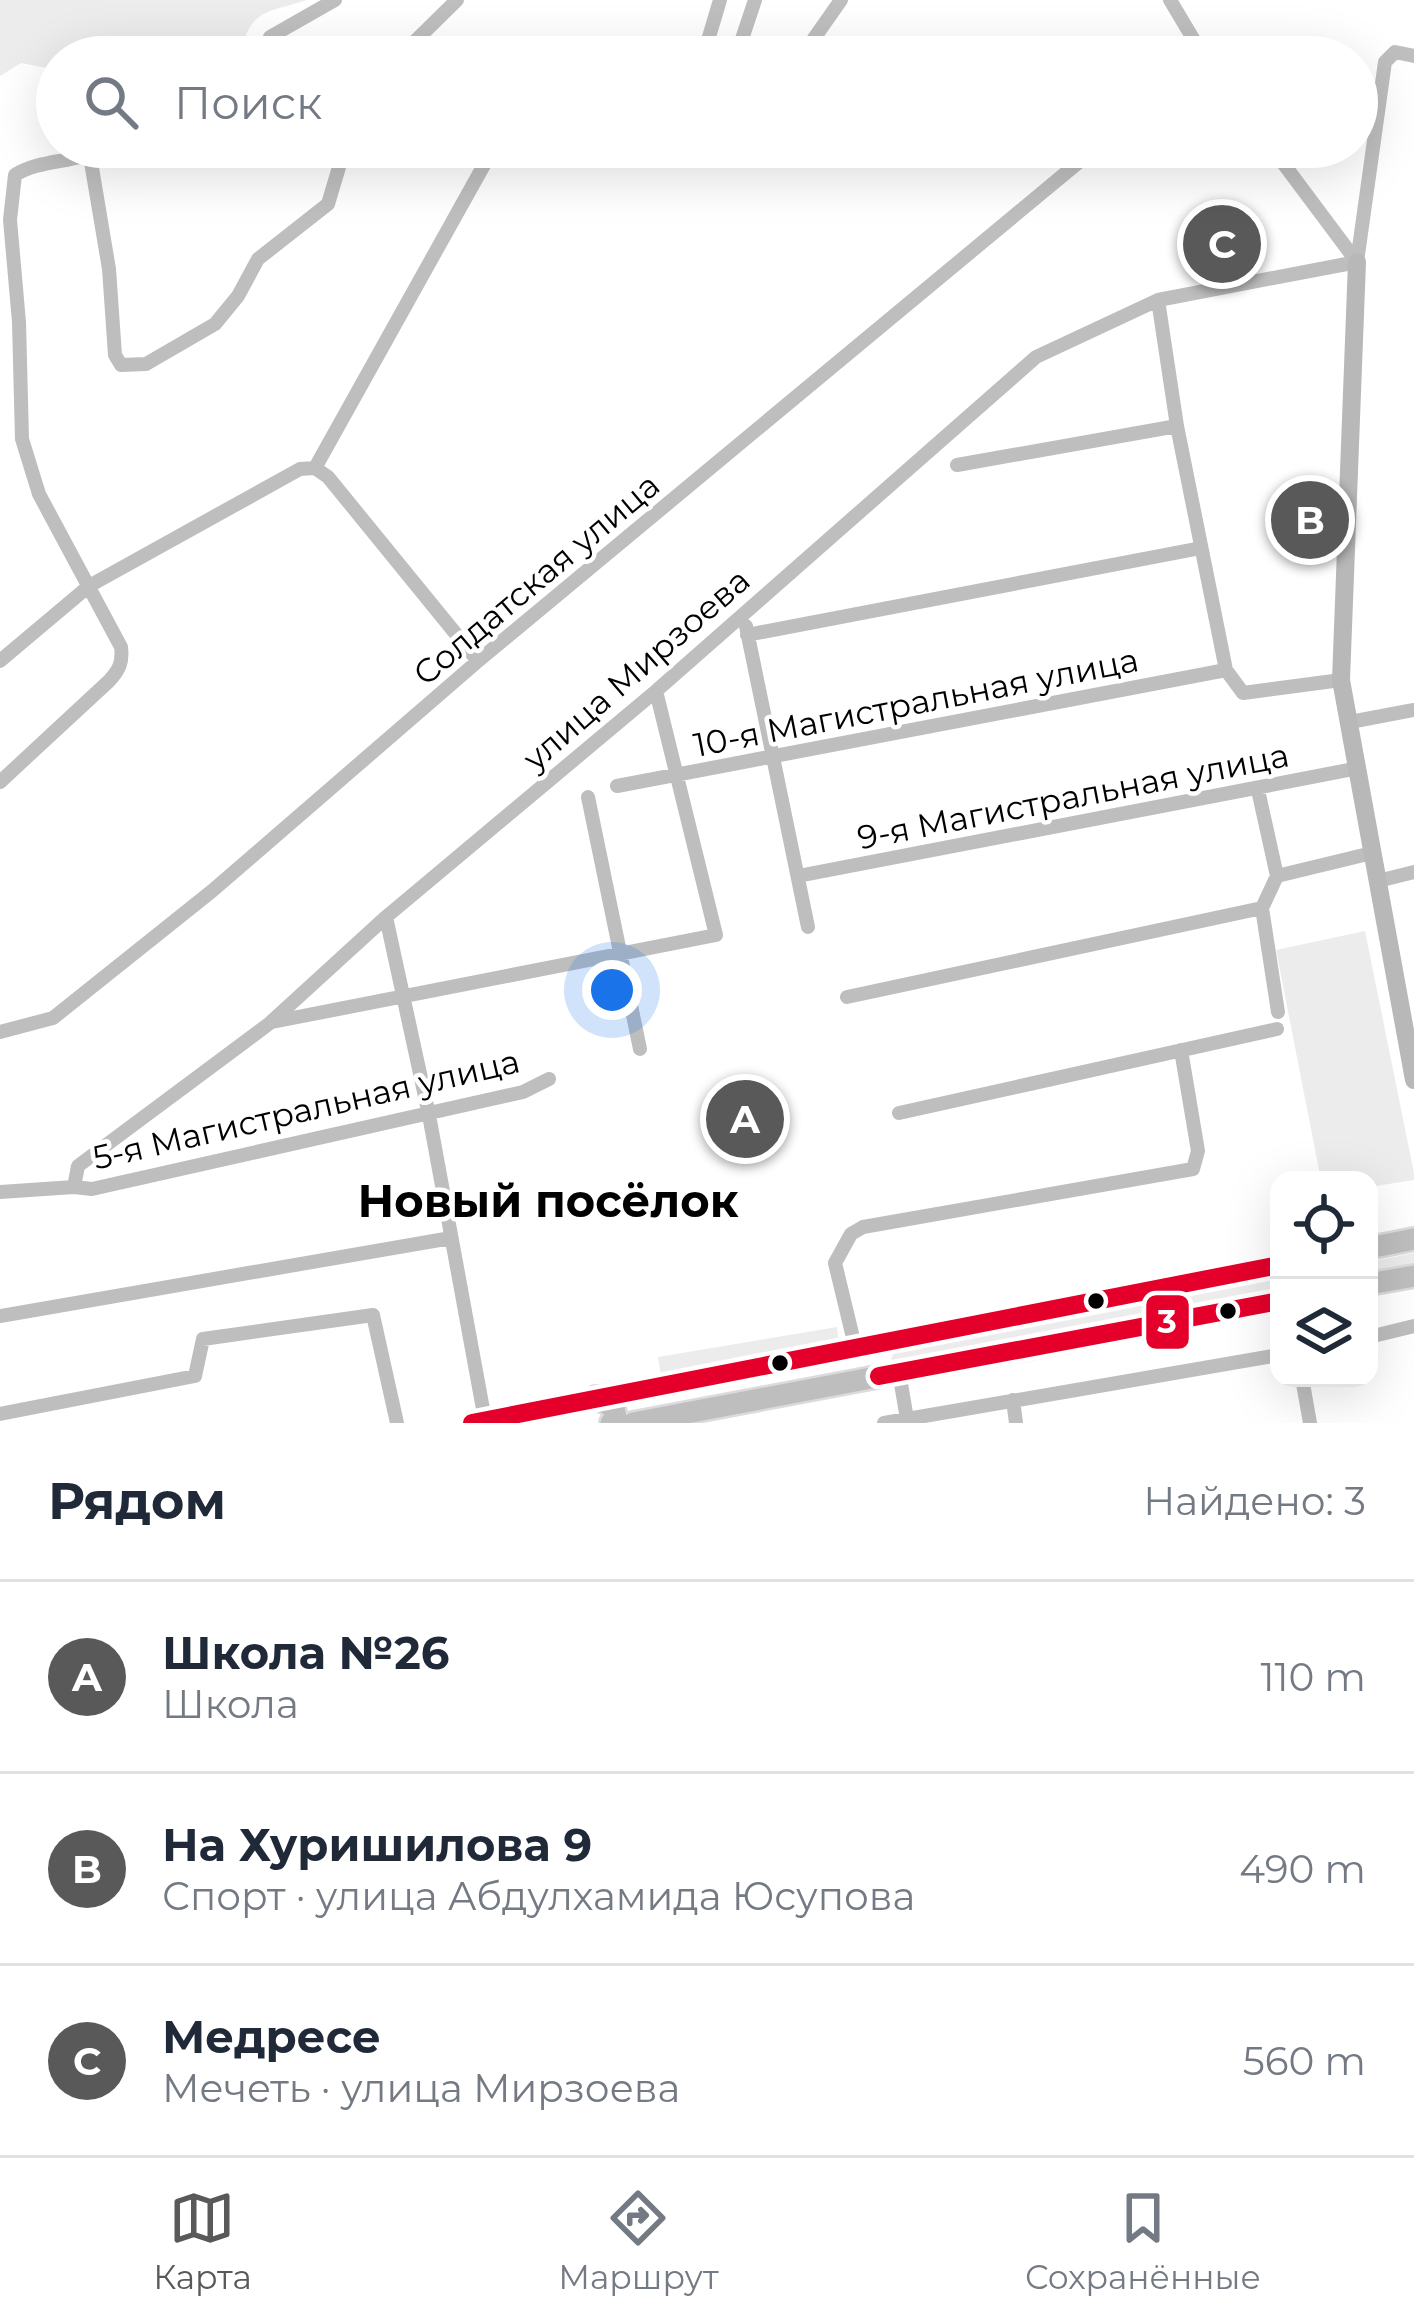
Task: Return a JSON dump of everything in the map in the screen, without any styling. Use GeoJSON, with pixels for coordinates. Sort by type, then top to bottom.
{"type":"FeatureCollection","features":[{"type":"Feature","properties":{"kind":"main road"},"geometry":{"type":"LineString","coordinates":[[1378,1246],[1414,1239]]}},
{"type":"Feature","properties":{"kind":"main road"},"geometry":{"type":"LineString","coordinates":[[478,1422],[1270,1267]]}},
{"type":"Feature","properties":{"kind":"main road"},"geometry":{"type":"LineString","coordinates":[[1378,1282],[1414,1276]]}},
{"type":"Feature","properties":{"kind":"main road"},"geometry":{"type":"LineString","coordinates":[[634,1423],[1270,1303]]}},
{"type":"Feature","properties":{"kind":"main road"},"geometry":{"type":"LineString","coordinates":[[892,1339],[884,1354],[885,1364],[899,1372]]}},
{"type":"Feature","properties":{"kind":"main road"},"geometry":{"type":"LineString","coordinates":[[596,1397],[614,1408],[616,1418],[610,1423]]}},
{"type":"Feature","properties":{"kind":"street"},"geometry":{"type":"LineString","coordinates":[[272,36],[335,0]]}},
{"type":"Feature","properties":{"kind":"street"},"geometry":{"type":"LineString","coordinates":[[420,36],[457,0]]}},
{"type":"Feature","properties":{"kind":"street"},"geometry":{"type":"LineString","coordinates":[[709,36],[720,0]]}},
{"type":"Feature","properties":{"kind":"street"},"geometry":{"type":"LineString","coordinates":[[743,36],[755,0]]}},
{"type":"Feature","properties":{"kind":"street"},"geometry":{"type":"LineString","coordinates":[[816,36],[841,0]]}},
{"type":"Feature","properties":{"kind":"street"},"geometry":{"type":"LineString","coordinates":[[1170,0],[1191,36]]}},
{"type":"Feature","properties":{"kind":"street"},"geometry":{"type":"LineString","coordinates":[[1378,114],[1385,62],[1395,52],[1414,56]]}},
{"type":"Feature","properties":{"kind":"street"},"geometry":{"type":"LineString","coordinates":[[0,782],[119,670],[121,647],[39,494],[22,439],[19,322],[5,223],[15,175],[36,166]]}},
{"type":"Feature","properties":{"kind":"street"},"geometry":{"type":"LineString","coordinates":[[99,168],[115,356],[121,365],[134,367],[179,348],[215,324],[258,260],[328,204],[341,168]]}},
{"type":"Feature","properties":{"kind":"street"},"geometry":{"type":"LineString","coordinates":[[315,468],[482,168]]}},
{"type":"Feature","properties":{"kind":"street","name":"Солдатская улица"},"geometry":{"type":"LineString","coordinates":[[0,1032],[53,1018],[212,891],[478,661],[1072,168]]}},
{"type":"Feature","properties":{"kind":"street"},"geometry":{"type":"LineString","coordinates":[[1287,168],[1358,262]]}},
{"type":"Feature","properties":{"kind":"street"},"geometry":{"type":"LineString","coordinates":[[1371,168],[1358,262],[1341,680],[1414,1080]]}},
{"type":"Feature","properties":{"kind":"street","name":"улица Мирзоева"},"geometry":{"type":"LineString","coordinates":[[74,1187],[78,1166],[87,1158],[270,1023],[386,916],[656,691],[1036,357],[1158,300],[1358,262]]}},
{"type":"Feature","properties":{"kind":"street"},"geometry":{"type":"LineString","coordinates":[[1158,300],[1177,426],[1226,670],[1243,694],[1341,680]]}},
{"type":"Feature","properties":{"kind":"street"},"geometry":{"type":"LineString","coordinates":[[957,465],[1177,426]]}},
{"type":"Feature","properties":{"kind":"street"},"geometry":{"type":"LineString","coordinates":[[0,662],[89,586],[300,469],[315,468],[328,477],[478,661]]}},
{"type":"Feature","properties":{"kind":"street"},"geometry":{"type":"LineString","coordinates":[[747,635],[1201,548]]}},
{"type":"Feature","properties":{"kind":"street"},"geometry":{"type":"LineString","coordinates":[[743,614],[808,927]]}},
{"type":"Feature","properties":{"kind":"street","name":"10-я Магистральная улица"},"geometry":{"type":"LineString","coordinates":[[617,786],[1226,670]]}},
{"type":"Feature","properties":{"kind":"street"},"geometry":{"type":"LineString","coordinates":[[270,1023],[716,935],[656,691]]}},
{"type":"Feature","properties":{"kind":"street"},"geometry":{"type":"LineString","coordinates":[[1350,722],[1414,710]]}},
{"type":"Feature","properties":{"kind":"street","name":"9-я Магистральная улица"},"geometry":{"type":"LineString","coordinates":[[798,876],[1359,768]]}},
{"type":"Feature","properties":{"kind":"street"},"geometry":{"type":"LineString","coordinates":[[1258,790],[1277,876],[1262,908],[1278,1012]]}},
{"type":"Feature","properties":{"kind":"street"},"geometry":{"type":"LineString","coordinates":[[588,797],[640,1049]]}},
{"type":"Feature","properties":{"kind":"street"},"geometry":{"type":"LineString","coordinates":[[1277,876],[1372,853]]}},
{"type":"Feature","properties":{"kind":"street"},"geometry":{"type":"LineString","coordinates":[[1378,880],[1414,872]]}},
{"type":"Feature","properties":{"kind":"street"},"geometry":{"type":"LineString","coordinates":[[847,997],[1262,908]]}},
{"type":"Feature","properties":{"kind":"street"},"geometry":{"type":"LineString","coordinates":[[386,916],[452,1238],[478,1422]]}},
{"type":"Feature","properties":{"kind":"street"},"geometry":{"type":"LineString","coordinates":[[899,1113],[1277,1029]]}},
{"type":"Feature","properties":{"kind":"street"},"geometry":{"type":"LineString","coordinates":[[855,1346],[835,1263],[851,1234],[862,1227],[1193,1169],[1198,1151],[1181,1050]]}},
{"type":"Feature","properties":{"kind":"street","name":"5-я Магистральная улица"},"geometry":{"type":"LineString","coordinates":[[74,1187],[92,1189],[523,1093],[549,1078]]}},
{"type":"Feature","properties":{"kind":"street"},"geometry":{"type":"LineString","coordinates":[[0,1192],[74,1187]]}},
{"type":"Feature","properties":{"kind":"street"},"geometry":{"type":"LineString","coordinates":[[0,1316],[452,1238]]}},
{"type":"Feature","properties":{"kind":"street"},"geometry":{"type":"LineString","coordinates":[[0,1414],[195,1376],[203,1339],[373,1316],[398,1423]]}},
{"type":"Feature","properties":{"kind":"street"},"geometry":{"type":"LineString","coordinates":[[1378,1335],[1414,1326]]}},
{"type":"Feature","properties":{"kind":"street"},"geometry":{"type":"LineString","coordinates":[[884,1423],[1270,1357]]}},
{"type":"Feature","properties":{"kind":"street"},"geometry":{"type":"LineString","coordinates":[[899,1372],[908,1419]]}},
{"type":"Feature","properties":{"kind":"street"},"geometry":{"type":"LineString","coordinates":[[1304,1387],[1310,1423]]}},
{"type":"Feature","properties":{"kind":"street"},"geometry":{"type":"LineString","coordinates":[[1013,1400],[1016,1423]]}},
{"type":"Feature","properties":{"kind":"shaded area"},"geometry":{"type":"Polygon","coordinates":[[[0,0],[307,0],[262,15],[246,36],[36,36],[36,66],[21,63],[0,76],[0,0]]]}},
{"type":"Feature","properties":{"kind":"shaded area"},"geometry":{"type":"Polygon","coordinates":[[[1326,486],[1328,550],[1296,552],[1289,489],[1326,486]]]}},
{"type":"Feature","properties":{"kind":"shaded area"},"geometry":{"type":"Polygon","coordinates":[[[1365,931],[1414,1180],[1378,1186],[1378,1171],[1319,1171],[1276,950],[1365,931]]]}},
{"type":"Feature","properties":{"kind":"shaded area"},"geometry":{"type":"Polygon","coordinates":[[[1414,1253],[1414,1266],[1378,1273],[1378,1260],[1414,1253]]]}},
{"type":"Feature","properties":{"kind":"shaded area"},"geometry":{"type":"Polygon","coordinates":[[[1270,1281],[1270,1294],[896,1363],[891,1360],[904,1350],[1270,1281]]]}},
{"type":"Feature","properties":{"kind":"shaded area"},"geometry":{"type":"Polygon","coordinates":[[[837,1327],[839,1342],[661,1377],[658,1357],[837,1327]]]}},
{"type":"Feature","properties":{"kind":"transit line","name":"3"},"geometry":{"type":"LineString","coordinates":[[472,1423],[1270,1267]]}},
{"type":"Feature","properties":{"kind":"transit line","name":"3"},"geometry":{"type":"LineString","coordinates":[[879,1376],[1270,1303]]}},
{"type":"Feature","properties":{"kind":"place","name":"Медресе"},"geometry":{"type":"Point","coordinates":[1222,244]}},
{"type":"Feature","properties":{"kind":"place","name":"На Хуришилова 9"},"geometry":{"type":"Point","coordinates":[1310,520]}},
{"type":"Feature","properties":{"kind":"place","name":"Школа №26"},"geometry":{"type":"Point","coordinates":[745,1119]}},
{"type":"Feature","properties":{"kind":"district","name":"Новый посёлок"},"geometry":{"type":"Point","coordinates":[548,1200]}}]}
